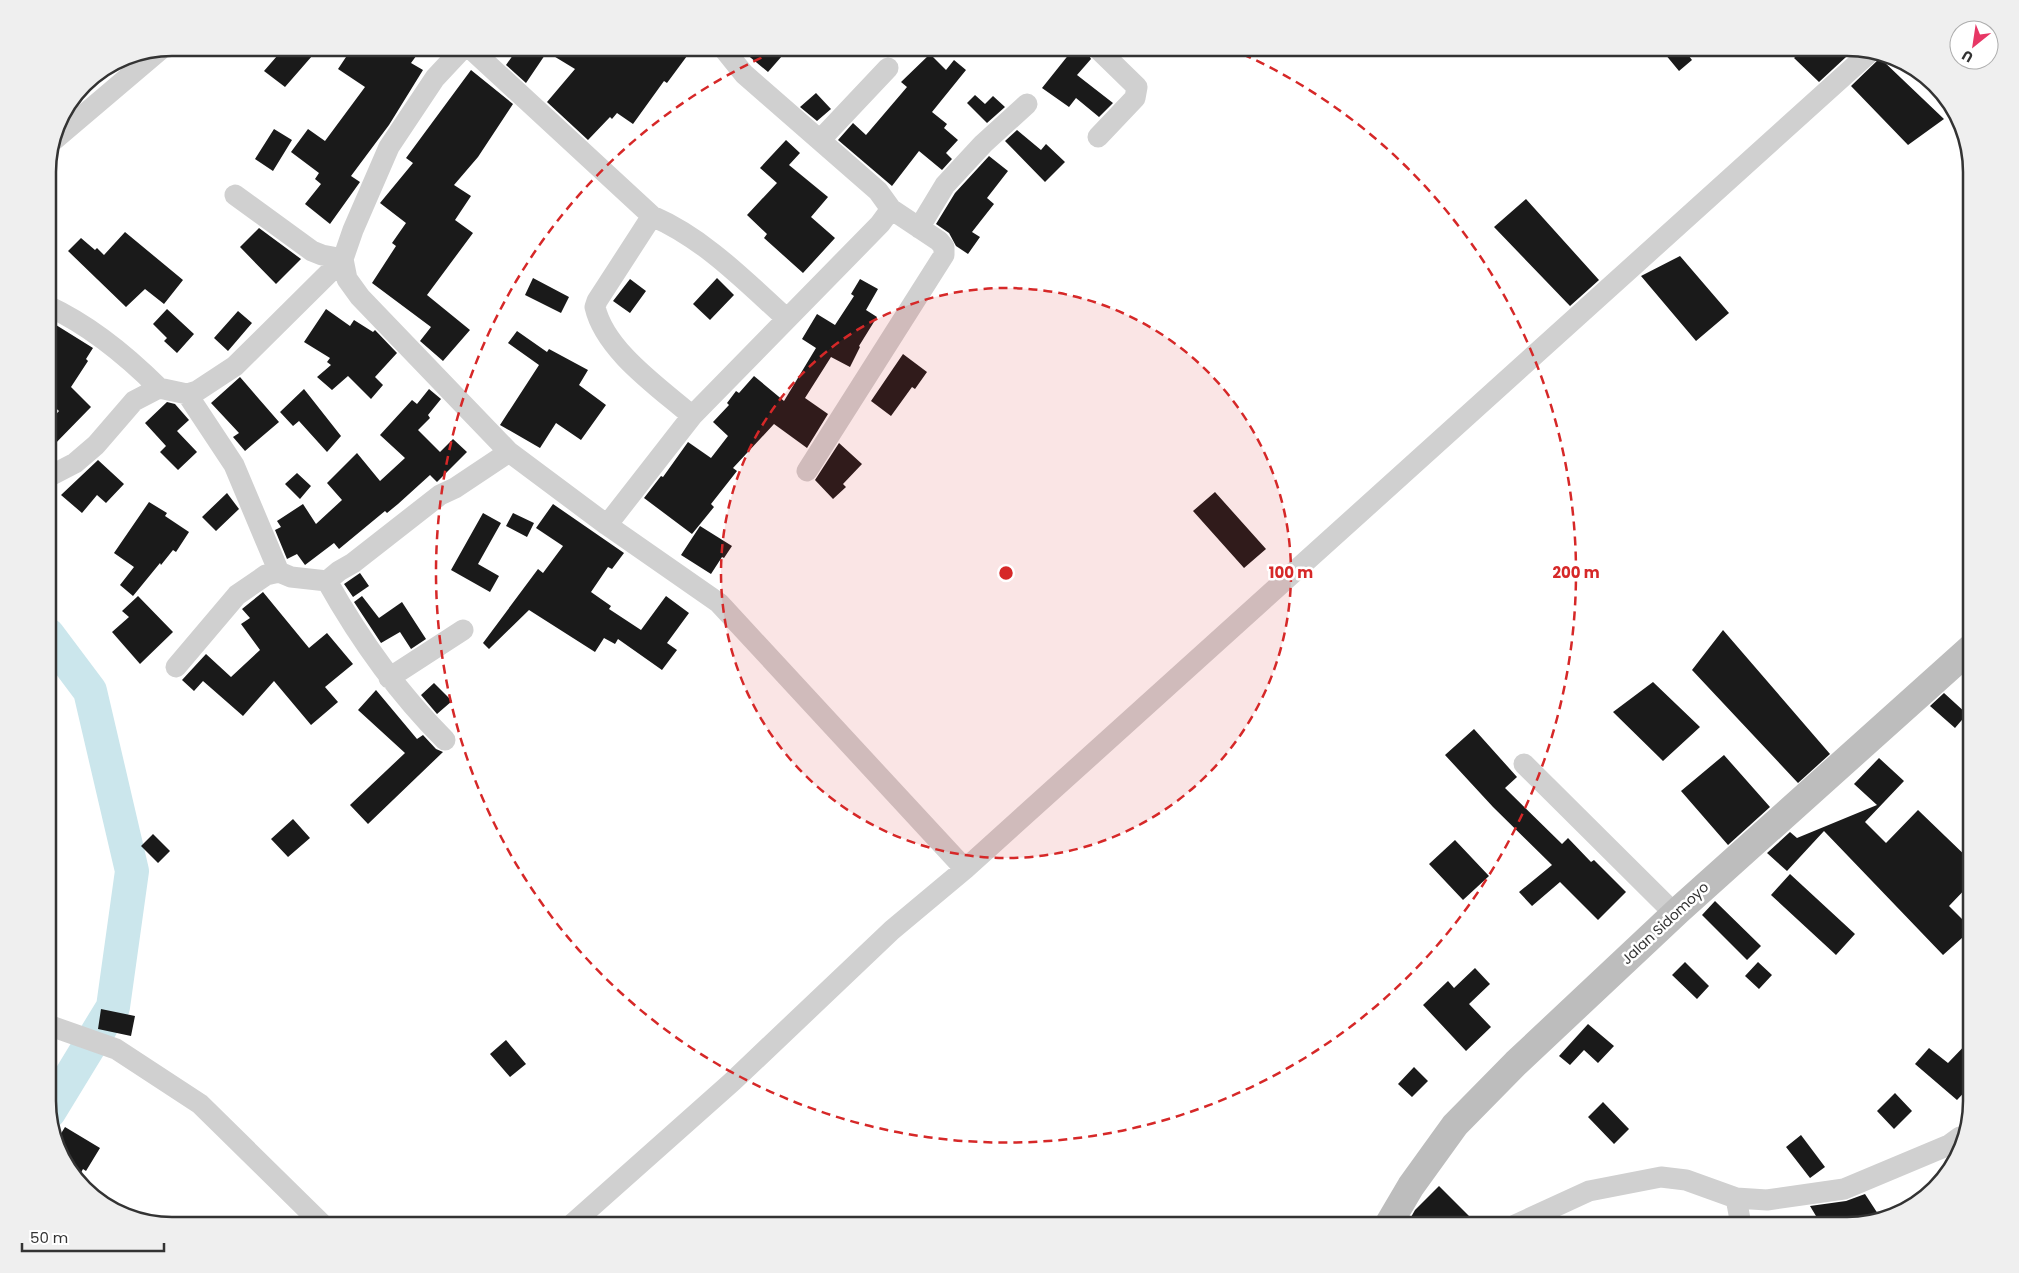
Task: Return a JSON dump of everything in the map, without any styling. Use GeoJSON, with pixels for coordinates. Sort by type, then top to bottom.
{"type":"FeatureCollection","features":[{"type":"Feature","properties":{"kind":"main road","name":"Jalan Sidomoyo"},"geometry":{"type":"LineString","coordinates":[[1393,1217],[1416,1178],[1455,1125],[1516,1063],[1675,914],[1963,656]]}},
{"type":"Feature","properties":{"kind":"street"},"geometry":{"type":"LineString","coordinates":[[56,311],[87,329],[129,360],[159,388],[187,394],[197,391],[235,366],[343,259],[352,230],[389,147],[435,78],[456,56]]}},
{"type":"Feature","properties":{"kind":"street"},"geometry":{"type":"LineString","coordinates":[[479,56],[652,216],[689,235],[717,256],[787,320]]}},
{"type":"Feature","properties":{"kind":"street"},"geometry":{"type":"LineString","coordinates":[[729,56],[744,74],[878,190],[891,209],[939,241],[944,247],[944,255],[807,471]]}},
{"type":"Feature","properties":{"kind":"street"},"geometry":{"type":"LineString","coordinates":[[1098,137],[1135,98],[1138,87],[1105,56]]}},
{"type":"Feature","properties":{"kind":"street"},"geometry":{"type":"LineString","coordinates":[[581,1217],[733,1081],[892,930],[965,869],[1864,57]]}},
{"type":"Feature","properties":{"kind":"street"},"geometry":{"type":"LineString","coordinates":[[64,132],[151,58]]}},
{"type":"Feature","properties":{"kind":"street"},"geometry":{"type":"LineString","coordinates":[[821,139],[888,68]]}},
{"type":"Feature","properties":{"kind":"street"},"geometry":{"type":"LineString","coordinates":[[919,228],[945,185],[984,144],[1027,104]]}},
{"type":"Feature","properties":{"kind":"street"},"geometry":{"type":"LineString","coordinates":[[235,195],[312,251],[322,256],[343,259]]}},
{"type":"Feature","properties":{"kind":"street"},"geometry":{"type":"LineString","coordinates":[[607,526],[692,416],[880,224],[891,209]]}},
{"type":"Feature","properties":{"kind":"street"},"geometry":{"type":"LineString","coordinates":[[652,216],[595,307],[608,334],[630,362],[692,416]]}},
{"type":"Feature","properties":{"kind":"street"},"geometry":{"type":"LineString","coordinates":[[343,259],[348,279],[360,296],[510,452],[607,526],[719,603],[965,869]]}},
{"type":"Feature","properties":{"kind":"street"},"geometry":{"type":"LineString","coordinates":[[56,473],[75,463],[96,445],[134,401],[159,388]]}},
{"type":"Feature","properties":{"kind":"street"},"geometry":{"type":"LineString","coordinates":[[187,394],[234,466],[279,572]]}},
{"type":"Feature","properties":{"kind":"street"},"geometry":{"type":"LineString","coordinates":[[176,666],[237,595],[266,575],[279,572],[291,577],[327,581],[339,571],[354,564],[440,495],[455,488],[510,452]]}},
{"type":"Feature","properties":{"kind":"street"},"geometry":{"type":"LineString","coordinates":[[327,581],[356,633],[389,678],[445,740]]}},
{"type":"Feature","properties":{"kind":"street"},"geometry":{"type":"LineString","coordinates":[[389,678],[463,630]]}},
{"type":"Feature","properties":{"kind":"street"},"geometry":{"type":"LineString","coordinates":[[1524,764],[1675,914]]}},
{"type":"Feature","properties":{"kind":"street"},"geometry":{"type":"LineString","coordinates":[[56,1028],[116,1049],[200,1104],[314,1217]]}},
{"type":"Feature","properties":{"kind":"street"},"geometry":{"type":"LineString","coordinates":[[1534,1217],[1589,1191],[1661,1177],[1686,1180],[1736,1198],[1767,1200],[1844,1189],[1953,1147]]}},
{"type":"Feature","properties":{"kind":"street"},"geometry":{"type":"LineString","coordinates":[[1736,1198],[1739,1217]]}},
{"type":"Feature","properties":{"kind":"building"},"geometry":{"type":"Polygon","coordinates":[[[277,56],[312,56],[285,87],[264,71],[277,56]]]}},
{"type":"Feature","properties":{"kind":"building"},"geometry":{"type":"Polygon","coordinates":[[[347,56],[416,56],[411,63],[423,70],[389,125],[351,176],[360,182],[330,224],[305,204],[321,184],[315,179],[319,173],[291,152],[308,129],[325,141],[365,87],[338,69],[347,56]]]}},
{"type":"Feature","properties":{"kind":"building"},"geometry":{"type":"Polygon","coordinates":[[[512,56],[544,56],[526,83],[506,65],[512,56]]]}},
{"type":"Feature","properties":{"kind":"building"},"geometry":{"type":"Polygon","coordinates":[[[554,56],[687,56],[667,83],[664,81],[633,124],[617,113],[612,119],[610,117],[588,140],[547,102],[575,69],[554,56]]]}},
{"type":"Feature","properties":{"kind":"building"},"geometry":{"type":"Polygon","coordinates":[[[749,56],[782,56],[768,72],[749,56]]]}},
{"type":"Feature","properties":{"kind":"building"},"geometry":{"type":"Polygon","coordinates":[[[928,56],[932,56],[946,70],[954,60],[966,70],[932,112],[947,124],[944,128],[958,140],[946,153],[952,159],[942,170],[919,151],[892,186],[838,140],[853,123],[866,135],[907,87],[901,82],[928,56]]]}},
{"type":"Feature","properties":{"kind":"building"},"geometry":{"type":"Polygon","coordinates":[[[1068,56],[1089,56],[1091,59],[1077,75],[1113,103],[1099,117],[1076,98],[1069,107],[1042,88],[1068,56]]]}},
{"type":"Feature","properties":{"kind":"building"},"geometry":{"type":"Polygon","coordinates":[[[1667,56],[1689,56],[1692,60],[1679,71],[1667,56]]]}},
{"type":"Feature","properties":{"kind":"building"},"geometry":{"type":"Polygon","coordinates":[[[1796,56],[1846,57],[1819,82],[1794,58],[1796,56]]]}},
{"type":"Feature","properties":{"kind":"building"},"geometry":{"type":"Polygon","coordinates":[[[1878,60],[1884,62],[1944,119],[1908,145],[1851,86],[1878,60]]]}},
{"type":"Feature","properties":{"kind":"building"},"geometry":{"type":"Polygon","coordinates":[[[471,70],[513,104],[478,157],[454,185],[471,196],[455,220],[473,233],[427,295],[470,330],[443,361],[420,341],[431,327],[372,283],[396,246],[392,243],[406,223],[380,203],[413,163],[406,158],[471,70]]]}},
{"type":"Feature","properties":{"kind":"building"},"geometry":{"type":"Polygon","coordinates":[[[816,93],[831,109],[817,121],[800,107],[816,93]]]}},
{"type":"Feature","properties":{"kind":"building"},"geometry":{"type":"Polygon","coordinates":[[[975,95],[985,104],[993,96],[1005,107],[987,123],[967,103],[975,95]]]}},
{"type":"Feature","properties":{"kind":"building"},"geometry":{"type":"Polygon","coordinates":[[[274,129],[292,140],[273,171],[255,159],[274,129]]]}},
{"type":"Feature","properties":{"kind":"building"},"geometry":{"type":"Polygon","coordinates":[[[1017,130],[1041,150],[1046,144],[1065,162],[1045,182],[1005,141],[1017,130]]]}},
{"type":"Feature","properties":{"kind":"building"},"geometry":{"type":"Polygon","coordinates":[[[786,140],[800,153],[789,165],[828,197],[811,217],[835,238],[803,273],[764,238],[767,234],[747,215],[777,183],[760,168],[786,140]]]}},
{"type":"Feature","properties":{"kind":"building"},"geometry":{"type":"Polygon","coordinates":[[[989,156],[1008,171],[987,198],[994,204],[972,232],[980,237],[968,254],[956,246],[949,233],[936,224],[955,193],[989,156]]]}},
{"type":"Feature","properties":{"kind":"building"},"geometry":{"type":"Polygon","coordinates":[[[1526,199],[1599,280],[1570,306],[1494,227],[1526,199]]]}},
{"type":"Feature","properties":{"kind":"building"},"geometry":{"type":"Polygon","coordinates":[[[259,228],[301,259],[276,284],[240,247],[259,228]]]}},
{"type":"Feature","properties":{"kind":"building"},"geometry":{"type":"Polygon","coordinates":[[[125,232],[183,280],[164,304],[145,289],[126,307],[68,251],[81,238],[104,255],[125,232]]]}},
{"type":"Feature","properties":{"kind":"building"},"geometry":{"type":"Polygon","coordinates":[[[1680,256],[1729,313],[1696,341],[1641,276],[1680,256]]]}},
{"type":"Feature","properties":{"kind":"building"},"geometry":{"type":"Polygon","coordinates":[[[533,278],[569,297],[561,313],[525,295],[533,278]]]}},
{"type":"Feature","properties":{"kind":"building"},"geometry":{"type":"Polygon","coordinates":[[[717,278],[734,295],[710,320],[693,304],[717,278]]]}},
{"type":"Feature","properties":{"kind":"building"},"geometry":{"type":"Polygon","coordinates":[[[630,279],[646,291],[630,313],[613,301],[630,279]]]}},
{"type":"Feature","properties":{"kind":"building"},"geometry":{"type":"Polygon","coordinates":[[[860,279],[878,289],[866,310],[877,317],[859,346],[850,367],[831,357],[805,398],[828,414],[807,448],[774,424],[733,468],[737,471],[711,504],[714,507],[692,534],[644,498],[661,476],[663,477],[688,442],[711,458],[728,436],[713,422],[729,405],[727,403],[736,391],[739,393],[754,376],[784,401],[816,348],[802,339],[817,314],[835,325],[854,296],[851,294],[860,279]]]}},
{"type":"Feature","properties":{"kind":"building"},"geometry":{"type":"Polygon","coordinates":[[[167,309],[194,334],[177,353],[164,341],[167,338],[153,324],[167,309]]]}},
{"type":"Feature","properties":{"kind":"building"},"geometry":{"type":"Polygon","coordinates":[[[326,309],[350,326],[354,320],[373,332],[375,330],[397,353],[375,377],[383,385],[371,399],[348,376],[332,390],[317,377],[331,365],[327,362],[330,358],[304,342],[326,309]]]}},
{"type":"Feature","properties":{"kind":"building"},"geometry":{"type":"Polygon","coordinates":[[[238,311],[252,323],[228,351],[214,338],[238,311]]]}},
{"type":"Feature","properties":{"kind":"building"},"geometry":{"type":"Polygon","coordinates":[[[56,325],[93,348],[86,359],[88,361],[71,387],[91,407],[56,443],[56,414],[59,411],[56,408],[56,325]]]}},
{"type":"Feature","properties":{"kind":"building"},"geometry":{"type":"Polygon","coordinates":[[[517,331],[547,352],[549,349],[588,370],[579,385],[606,405],[581,440],[556,423],[540,448],[500,425],[539,365],[508,343],[517,331]]]}},
{"type":"Feature","properties":{"kind":"building"},"geometry":{"type":"Polygon","coordinates":[[[903,354],[927,372],[915,389],[912,387],[891,416],[871,401],[903,354]]]}},
{"type":"Feature","properties":{"kind":"building"},"geometry":{"type":"Polygon","coordinates":[[[240,377],[279,422],[245,451],[233,437],[239,433],[211,403],[240,377]]]}},
{"type":"Feature","properties":{"kind":"building"},"geometry":{"type":"Polygon","coordinates":[[[304,389],[341,436],[327,452],[299,421],[293,426],[280,412],[304,389]]]}},
{"type":"Feature","properties":{"kind":"building"},"geometry":{"type":"Polygon","coordinates":[[[429,389],[441,399],[428,415],[430,418],[418,430],[440,452],[453,439],[467,452],[437,482],[430,475],[387,513],[385,511],[339,549],[334,543],[305,565],[297,554],[287,559],[275,530],[281,527],[277,521],[303,504],[316,524],[342,500],[327,483],[357,453],[380,481],[405,458],[380,435],[412,400],[417,404],[429,389]]]}},
{"type":"Feature","properties":{"kind":"building"},"geometry":{"type":"Polygon","coordinates":[[[167,402],[175,404],[189,420],[177,431],[197,452],[178,470],[160,452],[166,446],[145,423],[167,402]]]}},
{"type":"Feature","properties":{"kind":"building"},"geometry":{"type":"Polygon","coordinates":[[[839,443],[862,464],[843,484],[846,487],[833,499],[815,480],[839,443]]]}},
{"type":"Feature","properties":{"kind":"building"},"geometry":{"type":"Polygon","coordinates":[[[98,460],[124,484],[106,503],[97,495],[82,513],[61,495],[98,460]]]}},
{"type":"Feature","properties":{"kind":"building"},"geometry":{"type":"Polygon","coordinates":[[[297,473],[311,486],[300,499],[285,484],[297,473]]]}},
{"type":"Feature","properties":{"kind":"building"},"geometry":{"type":"Polygon","coordinates":[[[1215,492],[1266,549],[1244,568],[1193,511],[1215,492]]]}},
{"type":"Feature","properties":{"kind":"building"},"geometry":{"type":"Polygon","coordinates":[[[227,493],[239,509],[216,531],[202,517],[227,493]]]}},
{"type":"Feature","properties":{"kind":"building"},"geometry":{"type":"Polygon","coordinates":[[[149,502],[167,513],[165,516],[189,532],[176,552],[173,550],[161,565],[160,563],[133,596],[120,585],[134,567],[114,553],[149,502]]]}},
{"type":"Feature","properties":{"kind":"building"},"geometry":{"type":"Polygon","coordinates":[[[553,504],[624,553],[612,569],[608,567],[591,592],[611,606],[609,609],[641,630],[666,596],[689,613],[667,643],[677,650],[662,670],[618,639],[615,644],[604,638],[595,652],[529,610],[489,649],[483,643],[538,569],[543,573],[563,546],[536,528],[553,504]]]}},
{"type":"Feature","properties":{"kind":"building"},"geometry":{"type":"Polygon","coordinates":[[[483,513],[501,523],[478,564],[499,576],[490,592],[451,570],[483,513]]]}},
{"type":"Feature","properties":{"kind":"building"},"geometry":{"type":"Polygon","coordinates":[[[513,513],[534,523],[527,537],[506,526],[513,513]]]}},
{"type":"Feature","properties":{"kind":"building"},"geometry":{"type":"Polygon","coordinates":[[[700,526],[732,546],[711,574],[681,555],[700,526]]]}},
{"type":"Feature","properties":{"kind":"building"},"geometry":{"type":"Polygon","coordinates":[[[360,573],[369,586],[353,597],[344,584],[360,573]]]}},
{"type":"Feature","properties":{"kind":"building"},"geometry":{"type":"Polygon","coordinates":[[[263,592],[309,648],[327,633],[353,664],[325,687],[338,702],[311,725],[274,681],[243,716],[203,681],[194,691],[182,680],[206,654],[231,677],[260,650],[241,624],[250,618],[242,609],[263,592]]]}},
{"type":"Feature","properties":{"kind":"building"},"geometry":{"type":"Polygon","coordinates":[[[138,596],[173,632],[140,664],[112,632],[129,617],[122,611],[138,596]]]}},
{"type":"Feature","properties":{"kind":"building"},"geometry":{"type":"Polygon","coordinates":[[[362,596],[379,618],[402,602],[426,639],[411,649],[400,632],[381,643],[354,602],[362,596]]]}},
{"type":"Feature","properties":{"kind":"building"},"geometry":{"type":"Polygon","coordinates":[[[1723,630],[1830,754],[1798,783],[1692,670],[1723,630]]]}},
{"type":"Feature","properties":{"kind":"building"},"geometry":{"type":"Polygon","coordinates":[[[1653,682],[1700,727],[1663,761],[1613,712],[1653,682]]]}},
{"type":"Feature","properties":{"kind":"building"},"geometry":{"type":"Polygon","coordinates":[[[434,683],[452,701],[437,714],[421,695],[434,683]]]}},
{"type":"Feature","properties":{"kind":"building"},"geometry":{"type":"Polygon","coordinates":[[[376,690],[417,739],[423,735],[436,749],[443,752],[368,824],[350,805],[405,753],[358,710],[376,690]]]}},
{"type":"Feature","properties":{"kind":"building"},"geometry":{"type":"Polygon","coordinates":[[[1944,693],[1963,710],[1963,719],[1955,728],[1930,706],[1944,693]]]}},
{"type":"Feature","properties":{"kind":"building"},"geometry":{"type":"Polygon","coordinates":[[[1474,729],[1517,777],[1505,788],[1562,844],[1568,838],[1591,862],[1594,860],[1626,892],[1598,920],[1560,882],[1532,906],[1519,892],[1552,865],[1493,807],[1445,755],[1474,729]]]}},
{"type":"Feature","properties":{"kind":"building"},"geometry":{"type":"Polygon","coordinates":[[[1724,755],[1770,807],[1728,845],[1681,791],[1724,755]]]}},
{"type":"Feature","properties":{"kind":"building"},"geometry":{"type":"Polygon","coordinates":[[[1879,758],[1904,781],[1865,822],[1886,843],[1918,810],[1963,853],[1963,891],[1949,906],[1963,920],[1963,937],[1943,955],[1824,831],[1787,871],[1767,853],[1790,832],[1797,838],[1877,805],[1854,784],[1879,758]]]}},
{"type":"Feature","properties":{"kind":"building"},"geometry":{"type":"Polygon","coordinates":[[[293,819],[310,838],[288,857],[271,839],[293,819]]]}},
{"type":"Feature","properties":{"kind":"building"},"geometry":{"type":"Polygon","coordinates":[[[153,834],[170,851],[158,863],[141,846],[153,834]]]}},
{"type":"Feature","properties":{"kind":"building"},"geometry":{"type":"Polygon","coordinates":[[[1455,840],[1489,876],[1463,900],[1429,864],[1455,840]]]}},
{"type":"Feature","properties":{"kind":"building"},"geometry":{"type":"Polygon","coordinates":[[[1790,874],[1855,934],[1836,955],[1771,895],[1790,874]]]}},
{"type":"Feature","properties":{"kind":"building"},"geometry":{"type":"Polygon","coordinates":[[[1715,901],[1761,946],[1747,960],[1702,915],[1715,901]]]}},
{"type":"Feature","properties":{"kind":"building"},"geometry":{"type":"Polygon","coordinates":[[[1685,962],[1709,986],[1697,999],[1672,975],[1685,962]]]}},
{"type":"Feature","properties":{"kind":"building"},"geometry":{"type":"Polygon","coordinates":[[[1758,962],[1772,975],[1759,989],[1745,976],[1758,962]]]}},
{"type":"Feature","properties":{"kind":"building"},"geometry":{"type":"Polygon","coordinates":[[[1475,968],[1490,984],[1469,1004],[1491,1027],[1466,1051],[1423,1005],[1448,981],[1454,988],[1475,968]]]}},
{"type":"Feature","properties":{"kind":"building"},"geometry":{"type":"Polygon","coordinates":[[[101,1009],[135,1016],[131,1036],[98,1029],[101,1009]]]}},
{"type":"Feature","properties":{"kind":"building"},"geometry":{"type":"Polygon","coordinates":[[[1588,1024],[1614,1046],[1598,1063],[1584,1050],[1570,1065],[1559,1056],[1588,1024]]]}},
{"type":"Feature","properties":{"kind":"building"},"geometry":{"type":"Polygon","coordinates":[[[506,1040],[526,1064],[510,1077],[490,1054],[506,1040]]]}},
{"type":"Feature","properties":{"kind":"building"},"geometry":{"type":"Polygon","coordinates":[[[1963,1047],[1963,1094],[1957,1100],[1915,1064],[1929,1048],[1948,1063],[1963,1047]]]}},
{"type":"Feature","properties":{"kind":"building"},"geometry":{"type":"Polygon","coordinates":[[[1414,1067],[1428,1081],[1412,1097],[1398,1084],[1414,1067]]]}},
{"type":"Feature","properties":{"kind":"building"},"geometry":{"type":"Polygon","coordinates":[[[1895,1093],[1912,1111],[1894,1129],[1877,1111],[1895,1093]]]}},
{"type":"Feature","properties":{"kind":"building"},"geometry":{"type":"Polygon","coordinates":[[[1603,1102],[1629,1129],[1614,1144],[1588,1117],[1603,1102]]]}},
{"type":"Feature","properties":{"kind":"building"},"geometry":{"type":"Polygon","coordinates":[[[65,1127],[100,1148],[86,1171],[83,1169],[81,1172],[76,1165],[61,1134],[65,1127]]]}},
{"type":"Feature","properties":{"kind":"building"},"geometry":{"type":"Polygon","coordinates":[[[1801,1135],[1825,1167],[1810,1178],[1786,1147],[1801,1135]]]}},
{"type":"Feature","properties":{"kind":"building"},"geometry":{"type":"Polygon","coordinates":[[[1439,1186],[1470,1217],[1411,1217],[1415,1210],[1439,1186]]]}},
{"type":"Feature","properties":{"kind":"building"},"geometry":{"type":"Polygon","coordinates":[[[1865,1194],[1877,1213],[1862,1216],[1817,1217],[1810,1206],[1846,1201],[1865,1194]]]}},
{"type":"Feature","properties":{"kind":"waterway"},"geometry":{"type":"LineString","coordinates":[[56,646],[90,691],[132,871],[113,1007],[56,1101]]}}]}
